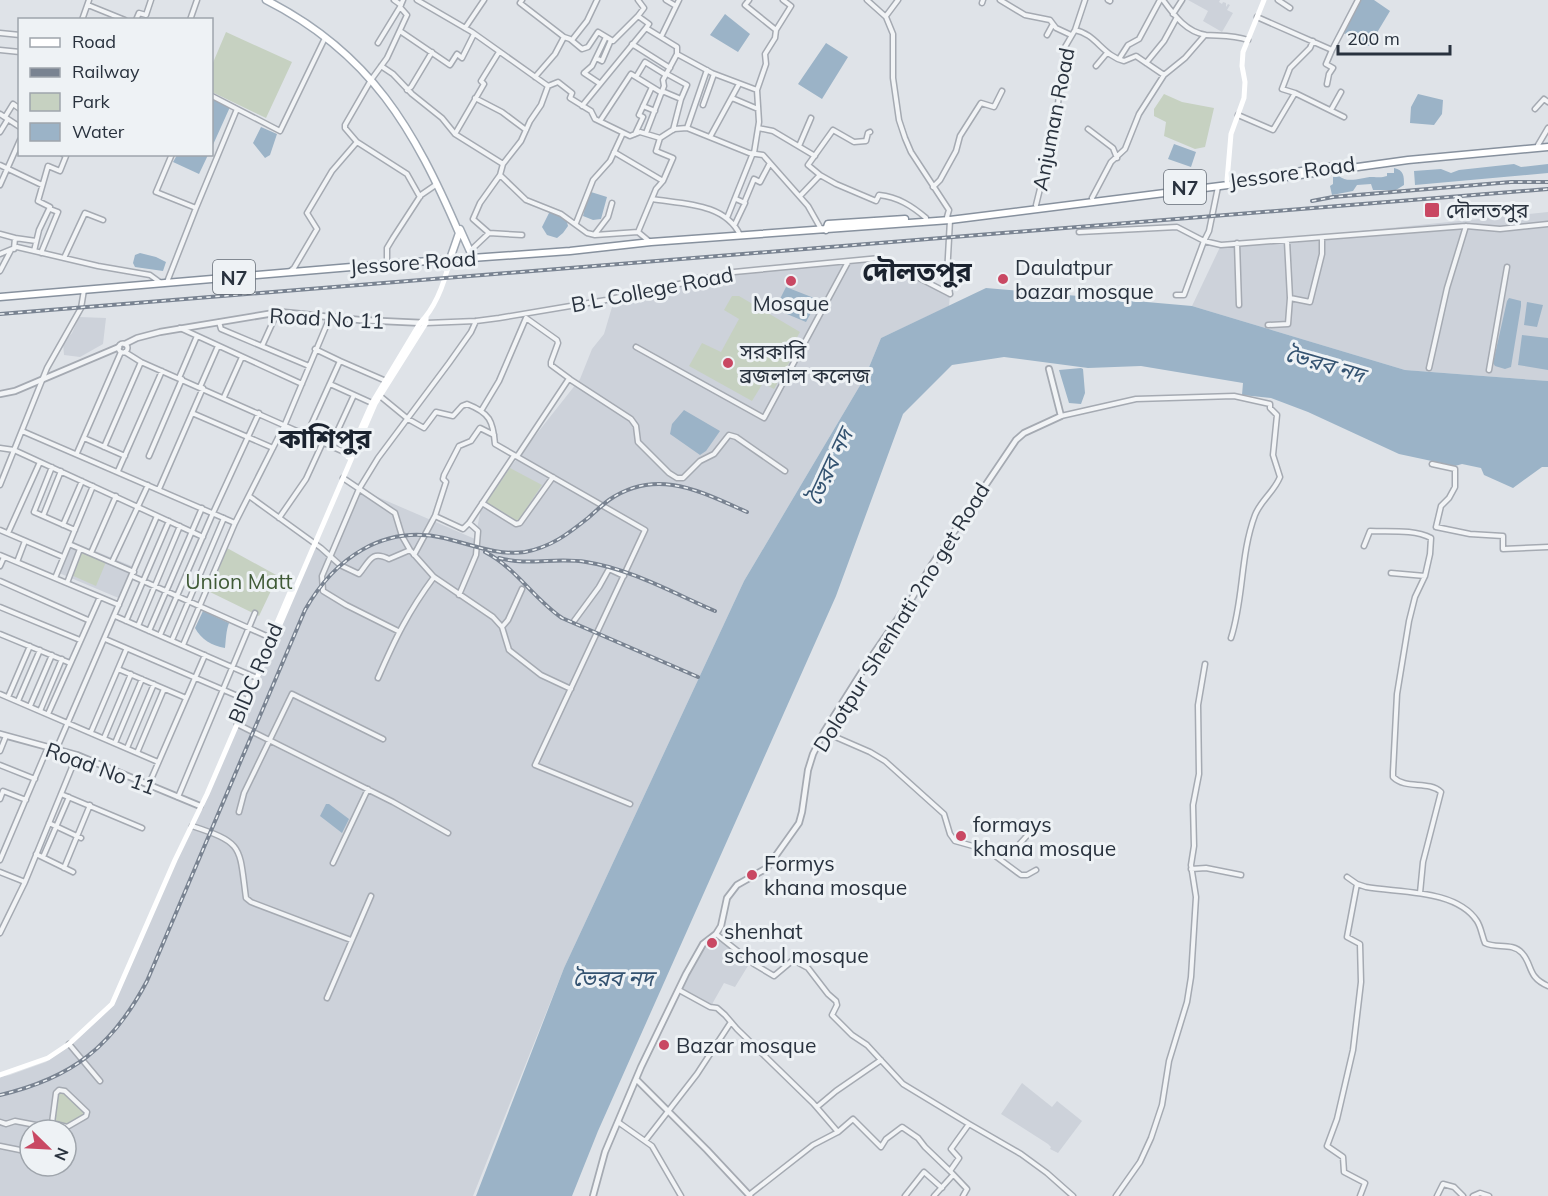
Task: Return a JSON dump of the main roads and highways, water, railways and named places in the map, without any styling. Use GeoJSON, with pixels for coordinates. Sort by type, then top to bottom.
{"type":"FeatureCollection","features":[{"type":"Feature","properties":{"kind":"main road"},"geometry":{"type":"LineString","coordinates":[[266,0],[302,20],[325,37],[357,64],[395,105],[412,130],[440,182],[473,258]]}},
{"type":"Feature","properties":{"kind":"main road"},"geometry":{"type":"LineString","coordinates":[[273,0],[313,23],[359,62],[410,131],[437,183],[459,234],[450,260]]}},
{"type":"Feature","properties":{"kind":"main road"},"geometry":{"type":"LineString","coordinates":[[1227,181],[1231,134],[1244,98],[1243,52],[1264,0]]}},
{"type":"Feature","properties":{"kind":"main road","name":"Jessore Road"},"geometry":{"type":"LineString","coordinates":[[823,229],[828,224],[948,218],[1380,160],[1538,145],[1548,146]]}},
{"type":"Feature","properties":{"kind":"main road","name":"Jessore Road"},"geometry":{"type":"LineString","coordinates":[[0,297],[948,218],[1219,186],[1408,160],[1548,146]]}},
{"type":"Feature","properties":{"kind":"main road","name":"BIDC Road"},"geometry":{"type":"LineString","coordinates":[[200,807],[374,404],[424,321],[445,278],[450,260]]}},
{"type":"Feature","properties":{"kind":"main road","name":"BIDC Road"},"geometry":{"type":"LineString","coordinates":[[374,404],[387,381]]}},
{"type":"Feature","properties":{"kind":"main road","name":"BIDC Road"},"geometry":{"type":"LineString","coordinates":[[313,543],[351,455]]}},
{"type":"Feature","properties":{"kind":"main road","name":"BIDC Road"},"geometry":{"type":"LineString","coordinates":[[0,1075],[42,1060],[69,1044],[112,1004],[237,724],[246,699]]}},
{"type":"Feature","properties":{"kind":"water"},"geometry":{"type":"Polygon","coordinates":[[[1361,0],[1374,0],[1390,11],[1369,46],[1343,33],[1361,0]]]}},
{"type":"Feature","properties":{"kind":"water"},"geometry":{"type":"Polygon","coordinates":[[[725,14],[750,34],[738,52],[710,35],[725,14]]]}},
{"type":"Feature","properties":{"kind":"water"},"geometry":{"type":"Polygon","coordinates":[[[826,43],[848,57],[822,99],[798,84],[826,43]]]}},
{"type":"Feature","properties":{"kind":"water"},"geometry":{"type":"Polygon","coordinates":[[[1418,94],[1443,100],[1442,114],[1434,125],[1410,123],[1411,107],[1418,94]]]}},
{"type":"Feature","properties":{"kind":"water"},"geometry":{"type":"Polygon","coordinates":[[[213,99],[230,107],[213,145],[213,99]]]}},
{"type":"Feature","properties":{"kind":"water"},"geometry":{"type":"Polygon","coordinates":[[[261,127],[277,134],[270,155],[265,158],[253,143],[261,127]]]}},
{"type":"Feature","properties":{"kind":"water"},"geometry":{"type":"Polygon","coordinates":[[[1174,144],[1196,152],[1191,167],[1168,159],[1174,144]]]}},
{"type":"Feature","properties":{"kind":"water"},"geometry":{"type":"Polygon","coordinates":[[[176,156],[208,156],[199,174],[173,162],[176,156]]]}},
{"type":"Feature","properties":{"kind":"water"},"geometry":{"type":"Polygon","coordinates":[[[1514,164],[1521,167],[1548,164],[1548,173],[1415,185],[1414,171],[1441,169],[1451,173],[1459,170],[1514,164]]]}},
{"type":"Feature","properties":{"kind":"water"},"geometry":{"type":"Polygon","coordinates":[[[1394,168],[1402,172],[1404,179],[1404,185],[1396,190],[1373,190],[1371,184],[1357,185],[1353,191],[1332,195],[1330,186],[1333,184],[1333,177],[1339,176],[1351,180],[1383,177],[1387,176],[1387,173],[1394,173],[1394,168]]]}},
{"type":"Feature","properties":{"kind":"water"},"geometry":{"type":"Polygon","coordinates":[[[591,192],[607,197],[601,219],[593,220],[583,216],[588,195],[591,192]]]}},
{"type":"Feature","properties":{"kind":"water"},"geometry":{"type":"Polygon","coordinates":[[[550,211],[566,218],[568,226],[557,238],[547,235],[542,227],[550,211]]]}},
{"type":"Feature","properties":{"kind":"water"},"geometry":{"type":"Polygon","coordinates":[[[140,253],[166,262],[163,271],[135,267],[133,263],[135,255],[140,253]]]}},
{"type":"Feature","properties":{"kind":"water"},"geometry":{"type":"Polygon","coordinates":[[[786,287],[814,298],[817,302],[806,322],[775,309],[786,287]]]}},
{"type":"Feature","properties":{"kind":"water","name":"ভৈরব নদ"},"geometry":{"type":"Polygon","coordinates":[[[986,288],[1192,306],[1405,370],[1548,381],[1548,467],[1542,467],[1513,488],[1484,475],[1481,468],[1462,464],[1455,466],[1399,454],[1308,412],[1271,398],[1242,395],[1243,383],[1141,366],[1088,368],[1004,357],[952,365],[903,414],[836,596],[598,1131],[572,1196],[476,1196],[564,968],[744,581],[865,377],[881,338],[986,288]]]}},
{"type":"Feature","properties":{"kind":"water"},"geometry":{"type":"Polygon","coordinates":[[[1509,298],[1521,301],[1521,306],[1511,367],[1505,369],[1493,363],[1509,298]]]}},
{"type":"Feature","properties":{"kind":"water"},"geometry":{"type":"Polygon","coordinates":[[[1527,302],[1543,305],[1537,327],[1524,325],[1527,302]]]}},
{"type":"Feature","properties":{"kind":"water"},"geometry":{"type":"Polygon","coordinates":[[[1522,335],[1548,338],[1548,370],[1518,365],[1522,335]]]}},
{"type":"Feature","properties":{"kind":"water"},"geometry":{"type":"Polygon","coordinates":[[[1083,369],[1085,393],[1081,404],[1069,403],[1059,370],[1083,369]]]}},
{"type":"Feature","properties":{"kind":"water"},"geometry":{"type":"Polygon","coordinates":[[[684,410],[720,431],[706,451],[700,455],[670,434],[672,424],[684,410]]]}},
{"type":"Feature","properties":{"kind":"water"},"geometry":{"type":"Polygon","coordinates":[[[203,611],[229,623],[225,648],[207,641],[195,628],[203,611]]]}},
{"type":"Feature","properties":{"kind":"water"},"geometry":{"type":"Polygon","coordinates":[[[326,804],[349,819],[342,833],[320,816],[326,804]]]}},
{"type":"Feature","properties":{"kind":"railway"},"geometry":{"type":"LineString","coordinates":[[1312,201],[1333,197],[1511,182],[1548,182]]}},
{"type":"Feature","properties":{"kind":"railway"},"geometry":{"type":"LineString","coordinates":[[0,314],[1548,189]]}},
{"type":"Feature","properties":{"kind":"railway"},"geometry":{"type":"LineString","coordinates":[[0,1095],[26,1088],[69,1069],[104,1042],[134,1004],[147,981],[305,610],[330,575],[346,561],[381,541],[401,536],[422,535],[444,538],[504,552],[534,550],[566,534],[609,500],[627,490],[644,485],[679,486],[713,497],[747,512]]}},
{"type":"Feature","properties":{"kind":"railway"},"geometry":{"type":"LineString","coordinates":[[485,552],[506,566],[542,602],[562,618],[698,677]]}},
{"type":"Feature","properties":{"kind":"railway"},"geometry":{"type":"LineString","coordinates":[[499,558],[521,561],[575,561],[603,565],[652,582],[715,611]]}},
{"type":"Feature","properties":{"kind":"place","name":"দৌলতপুর"},"geometry":{"type":"Point","coordinates":[1432,210]}},
{"type":"Feature","properties":{"kind":"place","name":"Daulatpur bazar mosque"},"geometry":{"type":"Point","coordinates":[1003,279]}},
{"type":"Feature","properties":{"kind":"place","name":"Mosque"},"geometry":{"type":"Point","coordinates":[791,281]}},
{"type":"Feature","properties":{"kind":"place","name":"সরকারি ব্রজলাল কলেজ"},"geometry":{"type":"Point","coordinates":[728,363]}},
{"type":"Feature","properties":{"kind":"place","name":"formays khana mosque"},"geometry":{"type":"Point","coordinates":[961,836]}},
{"type":"Feature","properties":{"kind":"place","name":"Formys khana mosque"},"geometry":{"type":"Point","coordinates":[752,875]}},
{"type":"Feature","properties":{"kind":"place","name":"shenhat school mosque"},"geometry":{"type":"Point","coordinates":[712,943]}},
{"type":"Feature","properties":{"kind":"place","name":"Bazar mosque"},"geometry":{"type":"Point","coordinates":[664,1045]}},
{"type":"Feature","properties":{"kind":"district","name":"দৌলতপুর"},"geometry":{"type":"Point","coordinates":[917,271]}},
{"type":"Feature","properties":{"kind":"district","name":"কাশিপুর"},"geometry":{"type":"Point","coordinates":[325,438]}},
{"type":"Feature","properties":{"kind":"park label","name":"Union Matt"},"geometry":{"type":"Point","coordinates":[239,581]}}]}
